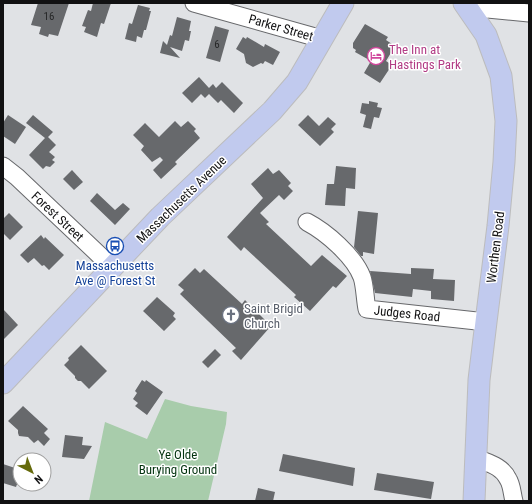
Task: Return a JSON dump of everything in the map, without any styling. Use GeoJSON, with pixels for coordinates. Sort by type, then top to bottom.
{"type":"FeatureCollection","features":[{"type":"Feature","properties":{"kind":"main road","name":"Massachusetts Avenue"},"geometry":{"type":"LineString","coordinates":[[3,383],[181,196],[272,111],[297,82],[343,3]]}},
{"type":"Feature","properties":{"kind":"main road","name":"Worthen Road"},"geometry":{"type":"LineString","coordinates":[[466,5],[486,35],[501,76],[506,121],[498,226],[478,400],[474,501]]}},
{"type":"Feature","properties":{"kind":"street","name":"Parker Street"},"geometry":{"type":"LineString","coordinates":[[194,3],[322,39]]}},
{"type":"Feature","properties":{"kind":"street"},"geometry":{"type":"LineString","coordinates":[[466,5],[529,13]]}},
{"type":"Feature","properties":{"kind":"street","name":"Forest Street"},"geometry":{"type":"LineString","coordinates":[[3,166],[17,177],[112,267]]}},
{"type":"Feature","properties":{"kind":"street","name":"Judges Road"},"geometry":{"type":"LineString","coordinates":[[307,222],[321,229],[350,258],[362,278],[367,308],[486,322]]}},
{"type":"Feature","properties":{"kind":"street"},"geometry":{"type":"LineString","coordinates":[[476,458],[492,464],[502,470],[509,479],[514,501]]}},
{"type":"Feature","properties":{"kind":"green space","name":"Ye Olde Burying Ground"},"geometry":{"type":"Polygon","coordinates":[[[165,399],[191,406],[227,412],[226,424],[208,501],[89,501],[105,422],[147,439],[165,399]]]}},
{"type":"Feature","properties":{"kind":"building"},"geometry":{"type":"Polygon","coordinates":[[[38,3],[69,3],[58,36],[49,34],[48,37],[39,34],[41,27],[31,25],[38,3]]]}},
{"type":"Feature","properties":{"kind":"building"},"geometry":{"type":"Polygon","coordinates":[[[93,3],[111,3],[104,24],[101,23],[97,37],[84,32],[86,27],[82,26],[88,10],[91,11],[93,3]]]}},
{"type":"Feature","properties":{"kind":"building"},"geometry":{"type":"Polygon","coordinates":[[[138,5],[150,8],[149,11],[151,11],[146,30],[144,30],[142,38],[137,36],[136,42],[125,39],[129,23],[132,24],[138,5]]]}},
{"type":"Feature","properties":{"kind":"building"},"geometry":{"type":"Polygon","coordinates":[[[177,17],[191,21],[189,41],[185,40],[182,51],[170,47],[180,58],[160,53],[163,41],[167,45],[170,35],[172,36],[177,17]]]}},
{"type":"Feature","properties":{"kind":"building","name":"The Inn at Hastings Park"},"geometry":{"type":"Polygon","coordinates":[[[365,24],[388,37],[386,40],[395,46],[386,61],[392,65],[380,83],[364,73],[371,61],[355,52],[356,50],[353,48],[353,43],[365,24]]]}},
{"type":"Feature","properties":{"kind":"building"},"geometry":{"type":"Polygon","coordinates":[[[215,26],[229,30],[220,62],[206,58],[215,26]]]}},
{"type":"Feature","properties":{"kind":"building"},"geometry":{"type":"Polygon","coordinates":[[[243,37],[246,39],[247,37],[264,47],[265,44],[280,52],[273,65],[265,61],[263,64],[261,63],[253,67],[246,63],[244,54],[236,49],[243,37]]]}},
{"type":"Feature","properties":{"kind":"building"},"geometry":{"type":"Polygon","coordinates":[[[199,77],[209,88],[213,84],[216,88],[222,82],[243,103],[234,113],[221,100],[218,103],[209,94],[205,98],[201,94],[192,103],[182,93],[199,77]]]}},
{"type":"Feature","properties":{"kind":"building"},"geometry":{"type":"Polygon","coordinates":[[[369,101],[378,103],[377,107],[382,108],[379,118],[374,117],[371,129],[363,127],[366,115],[360,113],[362,103],[369,104],[369,101]]]}},
{"type":"Feature","properties":{"kind":"building"},"geometry":{"type":"Polygon","coordinates":[[[8,115],[26,127],[15,144],[3,136],[3,123],[8,115]]]}},
{"type":"Feature","properties":{"kind":"building"},"geometry":{"type":"Polygon","coordinates":[[[33,115],[53,132],[48,137],[56,145],[49,152],[55,157],[52,160],[55,162],[50,167],[46,166],[43,169],[29,155],[45,138],[26,123],[33,115]]]}},
{"type":"Feature","properties":{"kind":"building"},"geometry":{"type":"Polygon","coordinates":[[[308,115],[319,126],[328,117],[336,124],[331,129],[334,132],[320,146],[298,125],[308,115]]]}},
{"type":"Feature","properties":{"kind":"building"},"geometry":{"type":"Polygon","coordinates":[[[175,121],[181,127],[188,121],[196,129],[194,131],[200,138],[175,162],[177,164],[161,179],[153,170],[163,160],[160,157],[152,162],[141,150],[144,146],[133,135],[145,123],[159,137],[175,121]]]}},
{"type":"Feature","properties":{"kind":"building"},"geometry":{"type":"Polygon","coordinates":[[[336,166],[356,168],[355,189],[346,188],[345,206],[325,205],[327,184],[334,184],[336,166]]]}},
{"type":"Feature","properties":{"kind":"building"},"geometry":{"type":"Polygon","coordinates":[[[268,168],[273,174],[279,170],[291,183],[288,186],[293,191],[284,200],[279,195],[260,213],[269,222],[266,224],[311,266],[322,255],[347,276],[336,288],[333,286],[310,311],[294,297],[296,295],[244,247],[241,251],[227,237],[263,198],[251,184],[268,168]]]}},
{"type":"Feature","properties":{"kind":"building"},"geometry":{"type":"Polygon","coordinates":[[[72,170],[83,182],[74,190],[63,179],[72,170]]]}},
{"type":"Feature","properties":{"kind":"building"},"geometry":{"type":"Polygon","coordinates":[[[97,193],[115,210],[123,203],[130,209],[115,225],[90,201],[97,193]]]}},
{"type":"Feature","properties":{"kind":"building"},"geometry":{"type":"Polygon","coordinates":[[[358,211],[378,213],[374,254],[363,252],[363,256],[361,256],[354,247],[358,211]]]}},
{"type":"Feature","properties":{"kind":"building"},"geometry":{"type":"Polygon","coordinates":[[[9,213],[23,227],[10,240],[3,233],[3,219],[9,213]]]}},
{"type":"Feature","properties":{"kind":"building"},"geometry":{"type":"Polygon","coordinates":[[[41,235],[64,255],[49,270],[44,265],[42,266],[34,258],[28,263],[20,255],[41,235]]]}},
{"type":"Feature","properties":{"kind":"building","name":"Saint Brigid Church"},"geometry":{"type":"Polygon","coordinates":[[[195,268],[200,273],[204,269],[242,304],[245,300],[271,326],[241,360],[232,351],[236,348],[180,294],[184,290],[178,285],[195,268]]]}},
{"type":"Feature","properties":{"kind":"building"},"geometry":{"type":"Polygon","coordinates":[[[411,268],[434,269],[433,279],[455,280],[454,301],[431,299],[431,291],[413,289],[412,297],[375,293],[370,271],[411,274],[411,268]]]}},
{"type":"Feature","properties":{"kind":"building"},"geometry":{"type":"Polygon","coordinates":[[[157,297],[175,313],[173,316],[176,319],[164,331],[143,311],[157,297]]]}},
{"type":"Feature","properties":{"kind":"building"},"geometry":{"type":"Polygon","coordinates":[[[3,309],[18,325],[3,340],[3,309]]]}},
{"type":"Feature","properties":{"kind":"building"},"geometry":{"type":"Polygon","coordinates":[[[81,345],[107,371],[89,389],[81,381],[78,381],[64,365],[69,360],[68,358],[81,345]]]}},
{"type":"Feature","properties":{"kind":"building"},"geometry":{"type":"Polygon","coordinates":[[[215,349],[221,355],[208,368],[202,362],[215,349]]]}},
{"type":"Feature","properties":{"kind":"building"},"geometry":{"type":"Polygon","coordinates":[[[142,380],[145,382],[146,380],[163,392],[147,415],[135,406],[138,403],[133,399],[137,393],[135,391],[142,380]]]}},
{"type":"Feature","properties":{"kind":"building"},"geometry":{"type":"Polygon","coordinates":[[[23,406],[48,429],[44,433],[50,439],[44,446],[38,440],[34,443],[28,437],[19,436],[18,430],[8,421],[23,406]]]}},
{"type":"Feature","properties":{"kind":"building"},"geometry":{"type":"Polygon","coordinates":[[[65,435],[83,437],[82,445],[92,446],[84,459],[62,457],[65,435]]]}},
{"type":"Feature","properties":{"kind":"building"},"geometry":{"type":"Polygon","coordinates":[[[283,454],[355,468],[353,486],[279,471],[283,454]]]}},
{"type":"Feature","properties":{"kind":"building"},"geometry":{"type":"Polygon","coordinates":[[[3,464],[12,467],[12,486],[3,483],[3,464]]]}},
{"type":"Feature","properties":{"kind":"building"},"geometry":{"type":"Polygon","coordinates":[[[377,473],[434,482],[431,499],[374,490],[377,473]]]}},
{"type":"Feature","properties":{"kind":"building"},"geometry":{"type":"Polygon","coordinates":[[[258,488],[275,492],[273,501],[255,501],[258,488]]]}},
{"type":"Feature","properties":{"kind":"place","name":"The Inn at Hastings Park"},"geometry":{"type":"Point","coordinates":[376,56]}},
{"type":"Feature","properties":{"kind":"place","name":"Massachusetts Ave @ Forest St"},"geometry":{"type":"Point","coordinates":[115,246]}},
{"type":"Feature","properties":{"kind":"place","name":"Saint Brigid Church"},"geometry":{"type":"Point","coordinates":[231,315]}}]}
